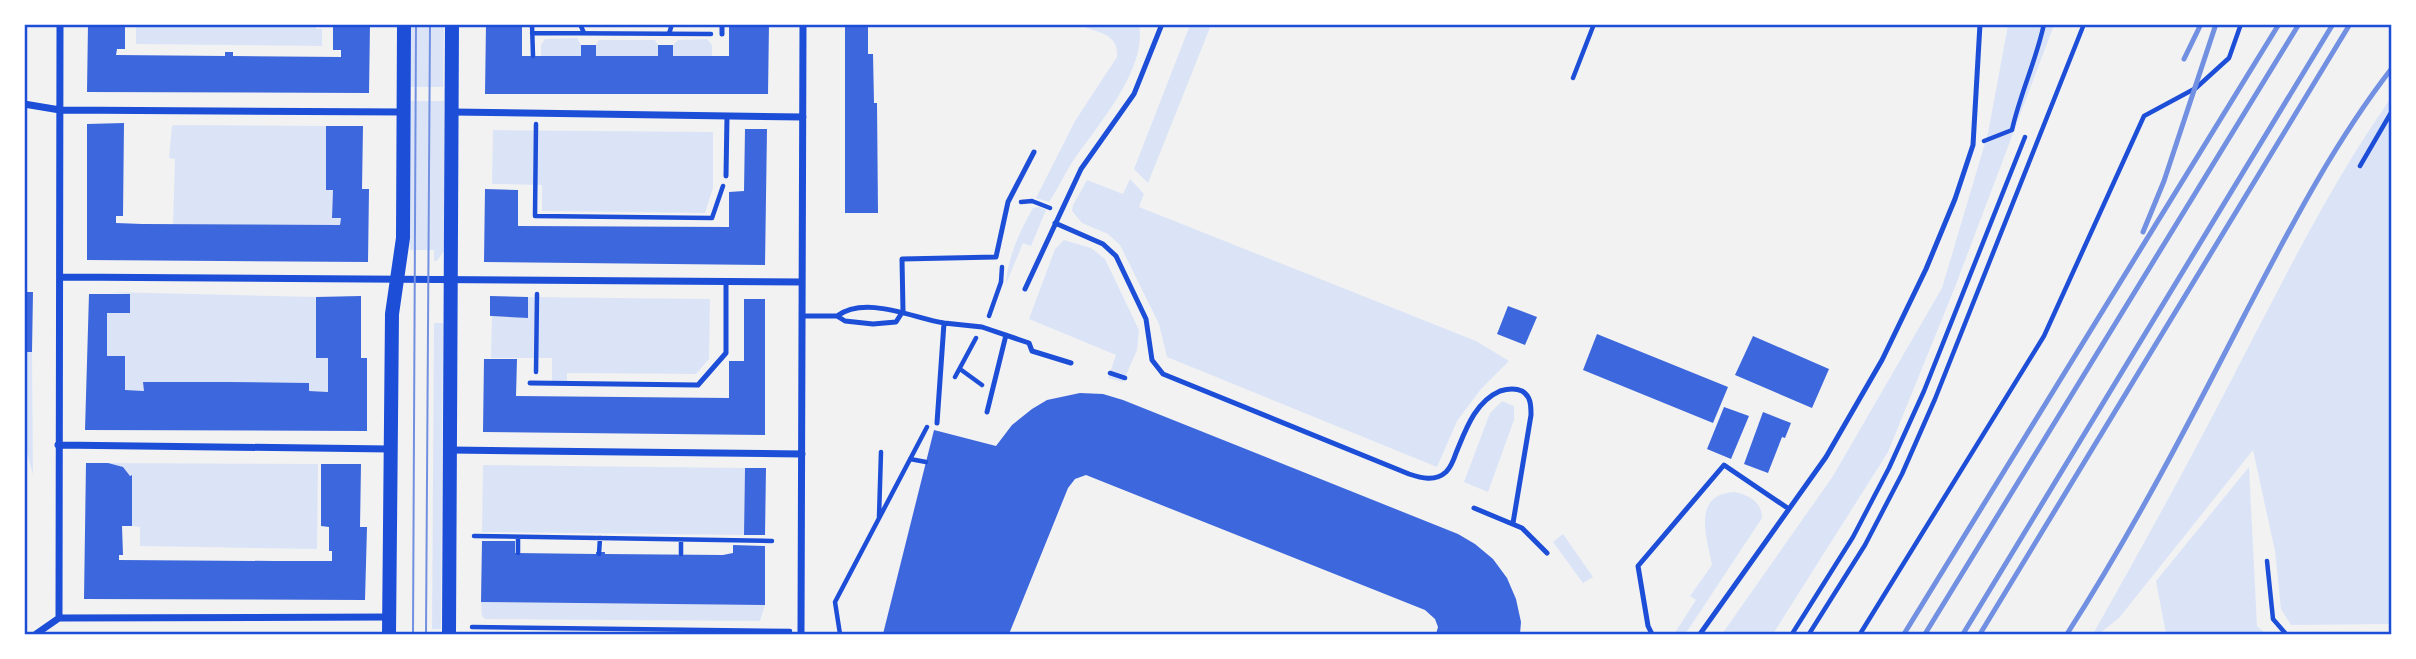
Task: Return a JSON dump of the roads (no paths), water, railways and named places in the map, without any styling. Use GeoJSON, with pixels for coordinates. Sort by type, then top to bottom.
{"type":"FeatureCollection","features":[{"type":"Feature","properties":{"kind":"main road"},"geometry":{"type":"LineString","coordinates":[[389,635],[393,303],[403,238],[404,24]]}},
{"type":"Feature","properties":{"kind":"main road"},"geometry":{"type":"LineString","coordinates":[[449,635],[452,24]]}},
{"type":"Feature","properties":{"kind":"street"},"geometry":{"type":"LineString","coordinates":[[59,618],[60,24]]}},
{"type":"Feature","properties":{"kind":"street"},"geometry":{"type":"LineString","coordinates":[[802,633],[803,24]]}},
{"type":"Feature","properties":{"kind":"street"},"geometry":{"type":"LineString","coordinates":[[24,104],[60,110],[404,112]]}},
{"type":"Feature","properties":{"kind":"street"},"geometry":{"type":"LineString","coordinates":[[452,112],[803,117]]}},
{"type":"Feature","properties":{"kind":"street"},"geometry":{"type":"LineString","coordinates":[[61,277],[803,282]]}},
{"type":"Feature","properties":{"kind":"street"},"geometry":{"type":"LineString","coordinates":[[58,445],[391,449]]}},
{"type":"Feature","properties":{"kind":"street"},"geometry":{"type":"LineString","coordinates":[[450,450],[802,454]]}},
{"type":"Feature","properties":{"kind":"street"},"geometry":{"type":"LineString","coordinates":[[36,635],[59,618],[389,617]]}},
{"type":"Feature","properties":{"kind":"lane"},"geometry":{"type":"LineString","coordinates":[[722,24],[722,34]]}},
{"type":"Feature","properties":{"kind":"lane"},"geometry":{"type":"LineString","coordinates":[[1025,289],[1081,169],[1134,94],[1162,24]]}},
{"type":"Feature","properties":{"kind":"lane"},"geometry":{"type":"LineString","coordinates":[[1700,635],[1826,457],[1882,360],[1926,269],[1955,199],[1974,138],[1980,24]]}},
{"type":"Feature","properties":{"kind":"lane"},"geometry":{"type":"LineString","coordinates":[[726,176],[727,116]]}},
{"type":"Feature","properties":{"kind":"lane"},"geometry":{"type":"LineString","coordinates":[[802,316],[838,316],[845,321],[882,324],[897,322],[903,311],[902,258],[996,257],[1008,202],[1034,152]]}},
{"type":"Feature","properties":{"kind":"lane"},"geometry":{"type":"LineString","coordinates":[[1055,223],[1103,244],[1116,256],[1146,320],[1152,360],[1163,374],[1409,474],[1423,478],[1442,475],[1451,465],[1469,422],[1484,402],[1504,390],[1519,390],[1525,393],[1531,405],[1531,415],[1513,523]]}},
{"type":"Feature","properties":{"kind":"lane"},"geometry":{"type":"LineString","coordinates":[[530,383],[698,385],[726,353],[726,281]]}},
{"type":"Feature","properties":{"kind":"lane"},"geometry":{"type":"LineString","coordinates":[[838,316],[845,310],[894,309],[928,320],[982,327],[1028,343],[1032,351],[1071,363]]}},
{"type":"Feature","properties":{"kind":"lane"},"geometry":{"type":"LineString","coordinates":[[937,423],[944,323]]}},
{"type":"Feature","properties":{"kind":"lane"},"geometry":{"type":"LineString","coordinates":[[987,412],[1006,335]]}},
{"type":"Feature","properties":{"kind":"lane"},"geometry":{"type":"LineString","coordinates":[[1653,635],[1648,626],[1639,566],[1724,466],[1788,509]]}},
{"type":"Feature","properties":{"kind":"lane"},"geometry":{"type":"LineString","coordinates":[[1474,508],[1513,523],[1531,534],[1548,553]]}},
{"type":"Feature","properties":{"kind":"tram line"},"geometry":{"type":"LineString","coordinates":[[413,634],[416,24]]}},
{"type":"Feature","properties":{"kind":"tram line"},"geometry":{"type":"LineString","coordinates":[[426,634],[430,24]]}},
{"type":"Feature","properties":{"kind":"railway"},"geometry":{"type":"LineString","coordinates":[[2184,59],[2201,24]]}},
{"type":"Feature","properties":{"kind":"railway"},"geometry":{"type":"LineString","coordinates":[[2143,232],[2164,181],[2216,24]]}},
{"type":"Feature","properties":{"kind":"railway"},"geometry":{"type":"LineString","coordinates":[[1904,634],[2279,24]]}},
{"type":"Feature","properties":{"kind":"railway"},"geometry":{"type":"LineString","coordinates":[[1925,634],[2299,24]]}},
{"type":"Feature","properties":{"kind":"railway"},"geometry":{"type":"LineString","coordinates":[[1963,634],[2333,24]]}},
{"type":"Feature","properties":{"kind":"railway"},"geometry":{"type":"LineString","coordinates":[[1980,634],[2350,24]]}},
{"type":"Feature","properties":{"kind":"railway"},"geometry":{"type":"LineString","coordinates":[[2067,634],[2160,476],[2313,188],[2350,127],[2392,68]]}}]}
